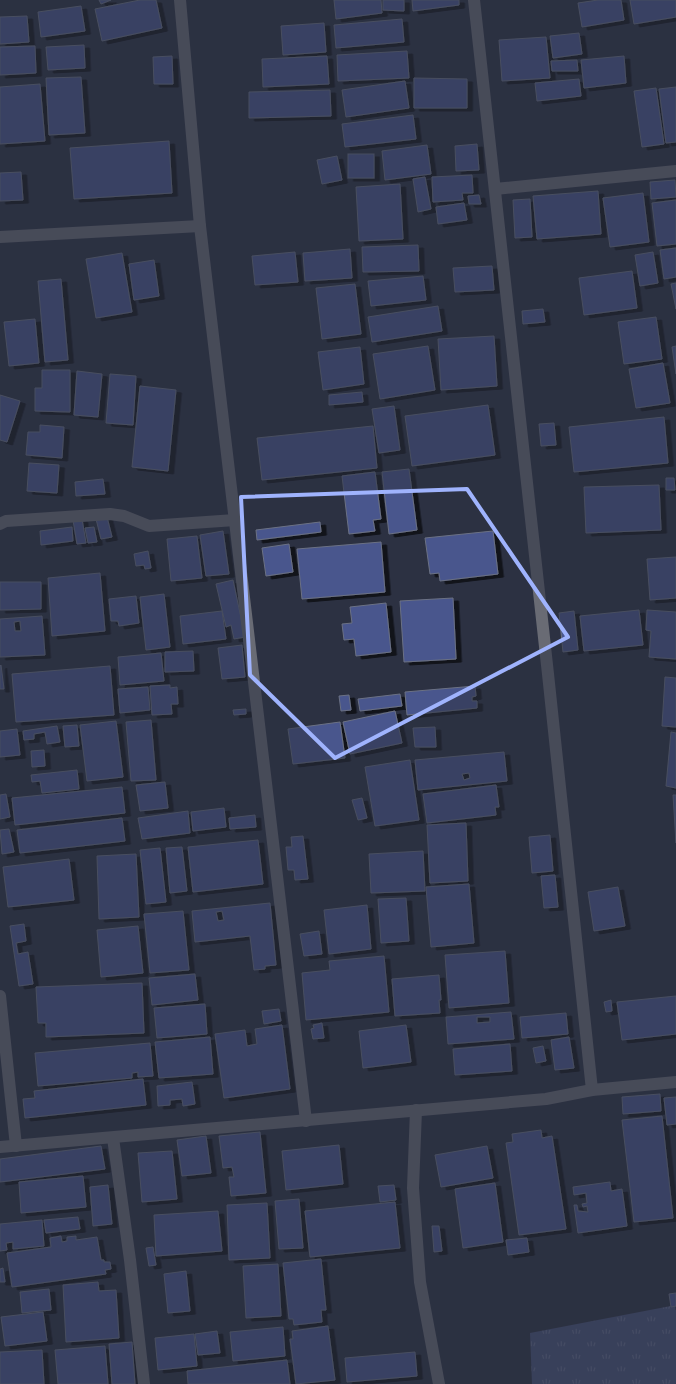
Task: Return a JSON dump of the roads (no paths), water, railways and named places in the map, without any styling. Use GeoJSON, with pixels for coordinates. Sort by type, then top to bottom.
{"type":"FeatureCollection","features":[{"type":"Feature","properties":{"kind":"street"},"geometry":{"type":"LineString","coordinates":[[180,0],[200,226],[306,1121]]}},
{"type":"Feature","properties":{"kind":"street"},"geometry":{"type":"LineString","coordinates":[[474,0],[592,1090]]}},
{"type":"Feature","properties":{"kind":"street"},"geometry":{"type":"LineString","coordinates":[[495,189],[676,171]]}},
{"type":"Feature","properties":{"kind":"street"},"geometry":{"type":"LineString","coordinates":[[0,237],[200,226]]}},
{"type":"Feature","properties":{"kind":"street"},"geometry":{"type":"LineString","coordinates":[[0,524],[6,521],[110,514],[124,516],[149,526],[235,520]]}},
{"type":"Feature","properties":{"kind":"street"},"geometry":{"type":"LineString","coordinates":[[0,996],[16,1146]]}},
{"type":"Feature","properties":{"kind":"street"},"geometry":{"type":"LineString","coordinates":[[0,1147],[546,1099],[592,1090],[676,1082]]}},
{"type":"Feature","properties":{"kind":"street"},"geometry":{"type":"LineString","coordinates":[[416,1110],[413,1188],[420,1282],[439,1384]]}},
{"type":"Feature","properties":{"kind":"street"},"geometry":{"type":"LineString","coordinates":[[113,1138],[144,1384]]}}]}
